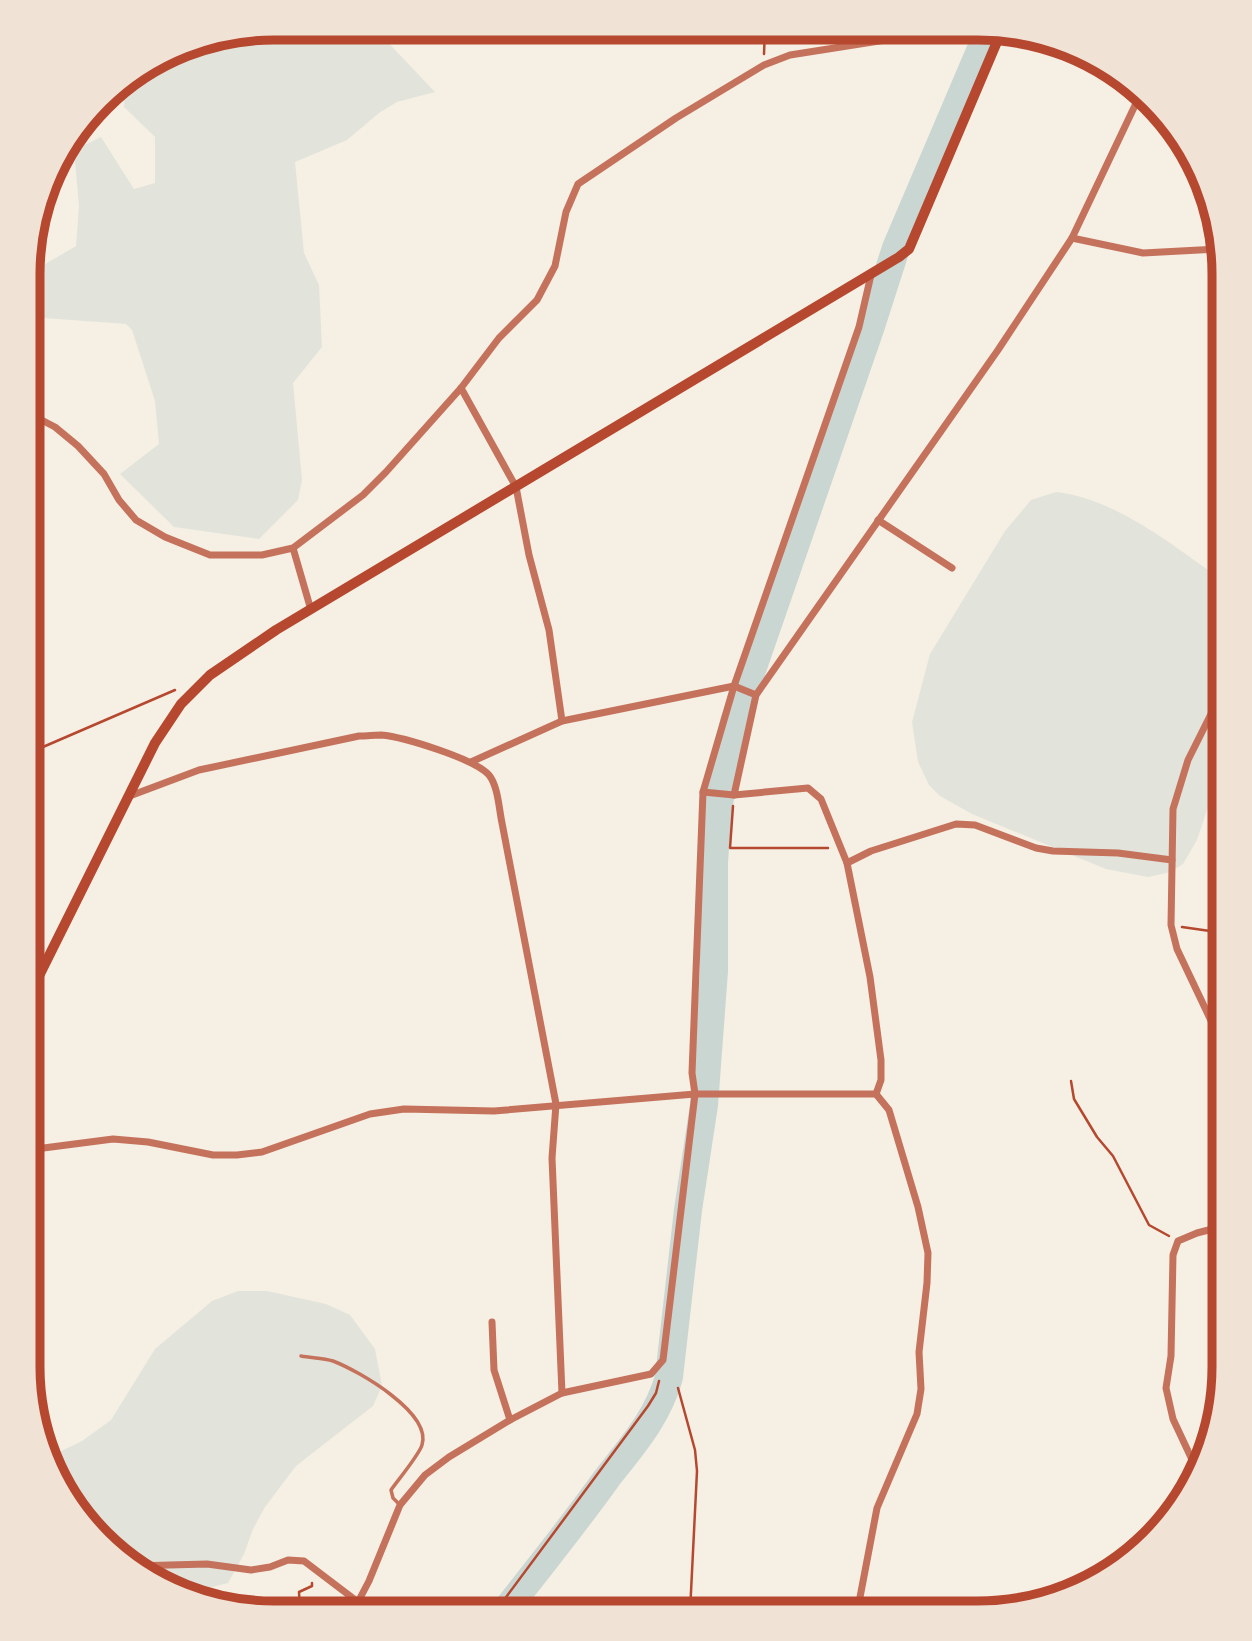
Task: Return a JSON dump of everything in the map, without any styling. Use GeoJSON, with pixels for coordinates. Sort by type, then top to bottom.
{"type":"FeatureCollection","features":[{"type":"Feature","properties":{"kind":"main road"},"geometry":{"type":"LineString","coordinates":[[40,974],[155,743],[181,704],[210,675],[276,630],[711,371],[818,304],[876,272],[909,249],[997,41]]}},
{"type":"Feature","properties":{"kind":"street"},"geometry":{"type":"LineString","coordinates":[[40,420],[78,446],[104,474],[119,500],[136,520],[166,537],[211,555],[262,555],[293,548],[363,495],[461,388],[499,338],[537,300],[555,266],[566,212],[578,184],[676,118],[764,65],[790,55],[885,40]]}},
{"type":"Feature","properties":{"kind":"street"},"geometry":{"type":"LineString","coordinates":[[731,794],[753,694],[998,351],[1072,238],[1136,102]]}},
{"type":"Feature","properties":{"kind":"street"},"geometry":{"type":"LineString","coordinates":[[1072,238],[1143,253],[1210,249]]}},
{"type":"Feature","properties":{"kind":"street"},"geometry":{"type":"LineString","coordinates":[[359,1601],[400,1505],[425,1475],[510,1420],[562,1393],[651,1374],[663,1360],[695,1094],[692,1073],[703,792],[876,272]]}},
{"type":"Feature","properties":{"kind":"street"},"geometry":{"type":"LineString","coordinates":[[461,388],[516,487],[529,555],[549,630],[562,721]]}},
{"type":"Feature","properties":{"kind":"street"},"geometry":{"type":"LineString","coordinates":[[878,520],[953,568]]}},
{"type":"Feature","properties":{"kind":"street"},"geometry":{"type":"LineString","coordinates":[[293,548],[311,610]]}},
{"type":"Feature","properties":{"kind":"street"},"geometry":{"type":"LineString","coordinates":[[471,762],[562,721],[737,687],[753,694]]}},
{"type":"Feature","properties":{"kind":"street"},"geometry":{"type":"LineString","coordinates":[[1211,1021],[1177,949],[1171,925],[1173,809],[1188,760],[1212,713]]}},
{"type":"Feature","properties":{"kind":"street"},"geometry":{"type":"LineString","coordinates":[[127,797],[199,770],[359,736],[382,735],[471,762],[489,775],[493,784],[556,1104],[552,1158],[562,1393]]}},
{"type":"Feature","properties":{"kind":"street"},"geometry":{"type":"LineString","coordinates":[[703,792],[731,794],[808,788],[821,799],[847,863],[875,1014],[881,1080],[876,1094]]}},
{"type":"Feature","properties":{"kind":"street"},"geometry":{"type":"LineString","coordinates":[[847,863],[871,851],[956,824],[975,825],[1036,848],[1053,851],[1118,853],[1172,860]]}},
{"type":"Feature","properties":{"kind":"street"},"geometry":{"type":"LineString","coordinates":[[40,1148],[113,1139],[148,1142],[213,1155],[237,1155],[262,1152],[370,1114],[404,1109],[494,1111],[695,1094],[876,1094]]}},
{"type":"Feature","properties":{"kind":"street"},"geometry":{"type":"LineString","coordinates":[[859,1601],[877,1508],[916,1414],[921,1389],[919,1352],[928,1283],[928,1253],[918,1207],[889,1110],[876,1094]]}},
{"type":"Feature","properties":{"kind":"street"},"geometry":{"type":"LineString","coordinates":[[1192,1460],[1173,1419],[1166,1388],[1171,1356],[1173,1255],[1178,1241],[1211,1229]]}},
{"type":"Feature","properties":{"kind":"street"},"geometry":{"type":"LineString","coordinates":[[492,1322],[494,1370],[510,1420]]}},
{"type":"Feature","properties":{"kind":"street"},"geometry":{"type":"LineString","coordinates":[[152,1565],[207,1564],[251,1570],[288,1560],[303,1561],[357,1601]]}},
{"type":"Feature","properties":{"kind":"lane"},"geometry":{"type":"LineString","coordinates":[[301,1356],[331,1360],[354,1370],[396,1399],[415,1416],[423,1432],[422,1447],[391,1490],[393,1498],[400,1505]]}},
{"type":"Feature","properties":{"kind":"path"},"geometry":{"type":"LineString","coordinates":[[764,65],[765,40]]}},
{"type":"Feature","properties":{"kind":"path"},"geometry":{"type":"LineString","coordinates":[[40,747],[186,686]]}},
{"type":"Feature","properties":{"kind":"path"},"geometry":{"type":"LineString","coordinates":[[731,794],[730,848],[842,849]]}},
{"type":"Feature","properties":{"kind":"path"},"geometry":{"type":"LineString","coordinates":[[1171,925],[1211,931]]}},
{"type":"Feature","properties":{"kind":"path"},"geometry":{"type":"LineString","coordinates":[[1071,1081],[1074,1099],[1097,1137],[1113,1156],[1149,1225],[1178,1241]]}},
{"type":"Feature","properties":{"kind":"path"},"geometry":{"type":"LineString","coordinates":[[503,1601],[648,1406],[656,1393],[663,1360]]}},
{"type":"Feature","properties":{"kind":"path"},"geometry":{"type":"LineString","coordinates":[[678,1388],[695,1450],[697,1471],[691,1601]]}},
{"type":"Feature","properties":{"kind":"path"},"geometry":{"type":"LineString","coordinates":[[299,1601],[299,1592],[312,1586],[311,1579],[327,1578]]}},
{"type":"Feature","properties":{"kind":"shaded area"},"geometry":{"type":"Polygon","coordinates":[[[259,41],[386,41],[435,92],[397,102],[379,113],[347,140],[295,162],[304,253],[319,285],[322,347],[293,383],[302,480],[298,500],[259,539],[174,527],[120,474],[159,444],[155,401],[132,330],[126,324],[40,318],[41,267],[76,246],[79,206],[74,153],[77,148],[101,137],[134,189],[155,183],[155,137],[124,107],[124,95],[157,72],[185,58],[214,48],[259,41]]]}},
{"type":"Feature","properties":{"kind":"shaded area"},"geometry":{"type":"Polygon","coordinates":[[[1056,492],[1101,504],[1144,526],[1212,572],[1212,797],[1197,840],[1183,864],[1171,872],[1148,877],[1106,869],[972,814],[940,796],[929,785],[918,762],[912,722],[930,654],[1005,531],[1031,500],[1056,492]]]}},
{"type":"Feature","properties":{"kind":"shaded area"},"geometry":{"type":"Polygon","coordinates":[[[238,1291],[267,1291],[326,1304],[350,1315],[375,1349],[382,1386],[373,1406],[296,1466],[265,1507],[228,1583],[203,1589],[157,1569],[109,1532],[72,1484],[57,1453],[82,1441],[111,1420],[155,1349],[212,1301],[238,1291]]]}},
{"type":"Feature","properties":{"kind":"waterway"},"geometry":{"type":"LineString","coordinates":[[513,1601],[643,1430],[658,1405],[669,1377],[688,1210],[704,1105],[714,971],[714,862],[717,822],[723,772],[734,722],[896,248],[985,40]]}}]}
